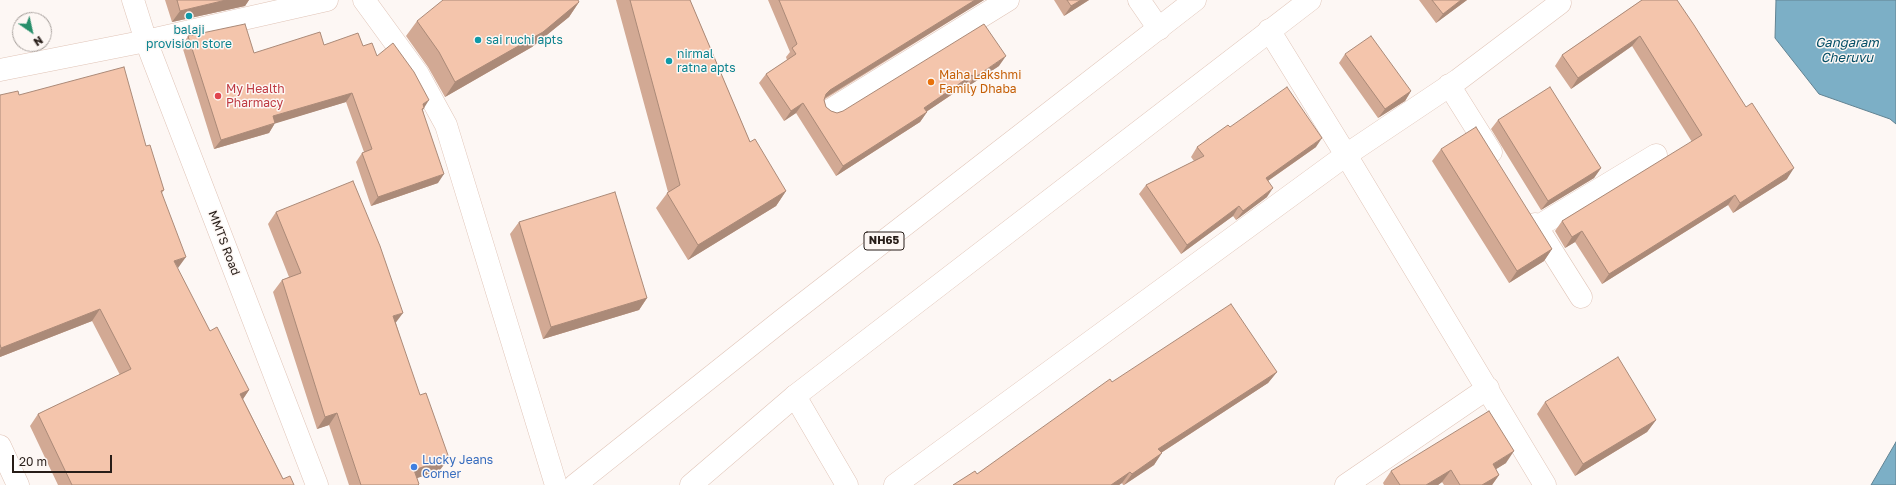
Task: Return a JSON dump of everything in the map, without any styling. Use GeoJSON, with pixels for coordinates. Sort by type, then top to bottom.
{"type":"FeatureCollection","features":[{"type":"Feature","properties":{"kind":"main road","name":"MMTS Road"},"geometry":{"type":"LineString","coordinates":[[133,0],[146,41],[317,485]]}},
{"type":"Feature","properties":{"kind":"main road"},"geometry":{"type":"LineString","coordinates":[[0,70],[146,41],[327,0]]}},
{"type":"Feature","properties":{"kind":"main road"},"geometry":{"type":"LineString","coordinates":[[364,0],[418,74],[446,125],[556,485]]}},
{"type":"Feature","properties":{"kind":"main road"},"geometry":{"type":"LineString","coordinates":[[830,110],[1008,0]]}},
{"type":"Feature","properties":{"kind":"main road"},"geometry":{"type":"LineString","coordinates":[[1139,0],[1159,29]]}},
{"type":"Feature","properties":{"kind":"main road","name":"NH65"},"geometry":{"type":"LineString","coordinates":[[575,485],[781,320],[1196,0]]}},
{"type":"Feature","properties":{"kind":"main road"},"geometry":{"type":"LineString","coordinates":[[691,485],[795,396],[1269,30],[1310,0]]}},
{"type":"Feature","properties":{"kind":"main road"},"geometry":{"type":"LineString","coordinates":[[896,485],[1346,155],[1450,85],[1560,3],[1558,0]]}},
{"type":"Feature","properties":{"kind":"main road"},"geometry":{"type":"LineString","coordinates":[[1269,30],[1488,388],[1545,485]]}},
{"type":"Feature","properties":{"kind":"main road"},"geometry":{"type":"LineString","coordinates":[[1450,85],[1500,166]]}},
{"type":"Feature","properties":{"kind":"main road"},"geometry":{"type":"LineString","coordinates":[[1537,227],[1656,155]]}},
{"type":"Feature","properties":{"kind":"main road"},"geometry":{"type":"LineString","coordinates":[[1525,207],[1581,297]]}},
{"type":"Feature","properties":{"kind":"main road"},"geometry":{"type":"LineString","coordinates":[[1346,485],[1488,388]]}},
{"type":"Feature","properties":{"kind":"main road"},"geometry":{"type":"LineString","coordinates":[[795,396],[847,485]]}},
{"type":"Feature","properties":{"kind":"main road"},"geometry":{"type":"LineString","coordinates":[[0,446],[18,485]]}},
{"type":"Feature","properties":{"kind":"water","name":"Gangaram Cheruvu"},"geometry":{"type":"Polygon","coordinates":[[[1776,0],[1896,0],[1896,124],[1890,119],[1819,94],[1775,38],[1776,0]]]}},
{"type":"Feature","properties":{"kind":"water"},"geometry":{"type":"Polygon","coordinates":[[[1896,442],[1896,485],[1871,485],[1896,442]]]}},
{"type":"Feature","properties":{"kind":"building"},"geometry":{"type":"Polygon","coordinates":[[[177,0],[226,0],[180,11],[177,0]]]}},
{"type":"Feature","properties":{"kind":"building","name":"sai ruchi apts"},"geometry":{"type":"Polygon","coordinates":[[[443,0],[578,0],[579,2],[543,32],[455,82],[439,52],[417,21],[443,0]]]}},
{"type":"Feature","properties":{"kind":"building"},"geometry":{"type":"Polygon","coordinates":[[[630,0],[690,0],[750,142],[755,139],[786,191],[698,245],[667,193],[680,185],[630,0]]]}},
{"type":"Feature","properties":{"kind":"building"},"geometry":{"type":"Polygon","coordinates":[[[779,0],[975,0],[830,90],[826,94],[824,100],[826,107],[837,113],[843,111],[984,24],[1006,56],[974,78],[972,75],[924,108],[927,112],[843,166],[803,103],[791,111],[766,74],[796,54],[792,48],[797,44],[779,0]]]}},
{"type":"Feature","properties":{"kind":"building"},"geometry":{"type":"Polygon","coordinates":[[[1067,0],[1081,0],[1071,6],[1067,0]]]}},
{"type":"Feature","properties":{"kind":"building"},"geometry":{"type":"Polygon","coordinates":[[[1432,0],[1461,0],[1443,14],[1432,0]]]}},
{"type":"Feature","properties":{"kind":"building"},"geometry":{"type":"Polygon","coordinates":[[[1642,0],[1677,0],[1746,107],[1752,103],[1794,168],[1740,203],[1735,195],[1609,274],[1582,231],[1572,237],[1562,221],[1702,135],[1640,36],[1578,78],[1562,55],[1642,0]]]}},
{"type":"Feature","properties":{"kind":"building"},"geometry":{"type":"Polygon","coordinates":[[[245,24],[254,53],[320,32],[324,45],[358,33],[363,46],[372,43],[377,56],[393,43],[414,72],[429,100],[423,104],[424,108],[422,109],[444,174],[378,197],[362,153],[372,149],[352,93],[273,116],[275,123],[221,140],[188,36],[245,24]]]}},
{"type":"Feature","properties":{"kind":"building"},"geometry":{"type":"Polygon","coordinates":[[[1371,36],[1411,91],[1385,109],[1345,54],[1371,36]]]}},
{"type":"Feature","properties":{"kind":"building"},"geometry":{"type":"Polygon","coordinates":[[[124,67],[146,146],[150,145],[164,190],[161,191],[186,257],[174,261],[210,331],[217,327],[249,390],[240,394],[283,479],[290,476],[294,485],[72,485],[38,414],[131,369],[100,309],[1,348],[0,95],[18,91],[19,95],[124,67]]]}},
{"type":"Feature","properties":{"kind":"building"},"geometry":{"type":"Polygon","coordinates":[[[1287,87],[1322,138],[1266,178],[1273,188],[1243,211],[1239,206],[1187,245],[1146,185],[1204,156],[1197,147],[1228,125],[1230,127],[1287,87]]]}},
{"type":"Feature","properties":{"kind":"building"},"geometry":{"type":"Polygon","coordinates":[[[1550,87],[1601,168],[1548,201],[1498,120],[1550,87]]]}},
{"type":"Feature","properties":{"kind":"building"},"geometry":{"type":"Polygon","coordinates":[[[1476,127],[1552,249],[1517,271],[1441,149],[1476,127]]]}},
{"type":"Feature","properties":{"kind":"building"},"geometry":{"type":"Polygon","coordinates":[[[353,181],[380,246],[403,313],[393,316],[420,395],[426,393],[449,458],[414,470],[419,484],[418,485],[361,485],[337,413],[325,417],[282,280],[301,273],[276,212],[353,181]]]}},
{"type":"Feature","properties":{"kind":"building"},"geometry":{"type":"Polygon","coordinates":[[[615,192],[647,298],[551,327],[519,222],[615,192]]]}},
{"type":"Feature","properties":{"kind":"building"},"geometry":{"type":"Polygon","coordinates":[[[1231,304],[1277,372],[1158,449],[1162,453],[1132,474],[1130,472],[1111,485],[953,485],[975,471],[977,474],[1110,379],[1112,382],[1231,304]]]}},
{"type":"Feature","properties":{"kind":"building"},"geometry":{"type":"Polygon","coordinates":[[[1618,357],[1656,420],[1583,464],[1545,402],[1618,357]]]}},
{"type":"Feature","properties":{"kind":"building"},"geometry":{"type":"Polygon","coordinates":[[[1489,411],[1514,451],[1493,464],[1499,475],[1482,485],[1460,485],[1451,470],[1426,485],[1400,485],[1391,471],[1489,411]]]}},
{"type":"Feature","properties":{"kind":"place","name":"balaji provision store"},"geometry":{"type":"Point","coordinates":[189,16]}},
{"type":"Feature","properties":{"kind":"place","name":"sai ruchi apts"},"geometry":{"type":"Point","coordinates":[478,40]}},
{"type":"Feature","properties":{"kind":"place","name":"nirmal ratna apts"},"geometry":{"type":"Point","coordinates":[669,61]}},
{"type":"Feature","properties":{"kind":"place","name":"Maha Lakshmi Family Dhaba"},"geometry":{"type":"Point","coordinates":[931,82]}},
{"type":"Feature","properties":{"kind":"place","name":"My Health Pharmacy"},"geometry":{"type":"Point","coordinates":[218,96]}},
{"type":"Feature","properties":{"kind":"place","name":"Lucky Jeans Corner"},"geometry":{"type":"Point","coordinates":[414,467]}}]}
